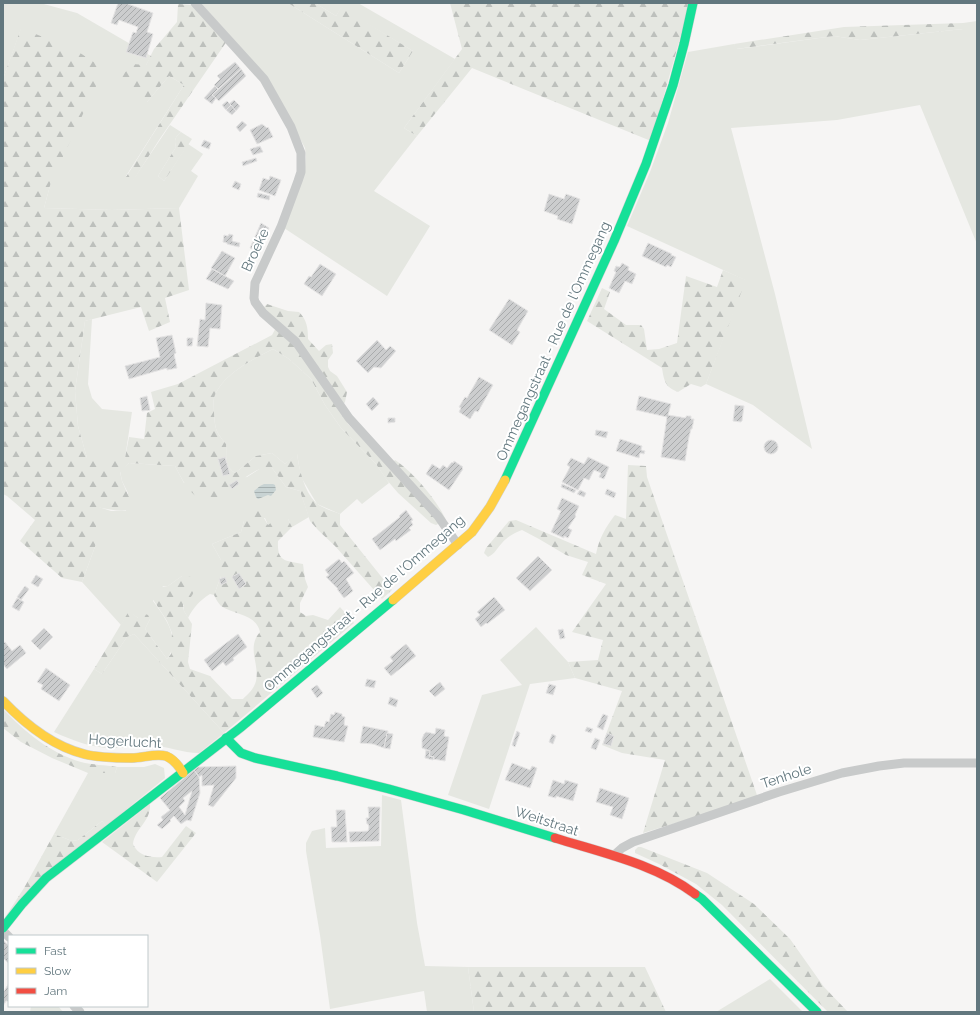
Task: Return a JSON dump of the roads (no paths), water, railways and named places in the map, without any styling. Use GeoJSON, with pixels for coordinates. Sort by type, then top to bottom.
{"type":"FeatureCollection","features":[{"type":"Feature","properties":{"kind":"main road","name":"Ommegangstraat - Rue de l'Ommegang"},"geometry":{"type":"LineString","coordinates":[[3,930],[22,904],[46,878],[183,773],[382,610],[472,532],[501,488],[626,214],[660,127],[683,51],[693,3]]}},
{"type":"Feature","properties":{"kind":"main road","name":"Hogerlucht"},"geometry":{"type":"LineString","coordinates":[[3,701],[35,729],[60,746],[83,754],[105,757],[131,758],[164,756],[174,762],[183,773]]}},
{"type":"Feature","properties":{"kind":"main road","name":"Weitstraat"},"geometry":{"type":"LineString","coordinates":[[226,738],[241,753],[255,758],[398,791],[613,856],[663,875],[694,892],[817,1012]]}},
{"type":"Feature","properties":{"kind":"street","name":"Broeke"},"geometry":{"type":"LineString","coordinates":[[195,3],[264,79],[291,127],[301,153],[301,172],[281,227],[255,284],[255,302],[262,313],[296,342],[349,418],[438,516],[458,545]]}},
{"type":"Feature","properties":{"kind":"street","name":"Tenhole"},"geometry":{"type":"LineString","coordinates":[[613,856],[632,842],[779,792],[842,773],[904,763],[977,763]]}}]}
